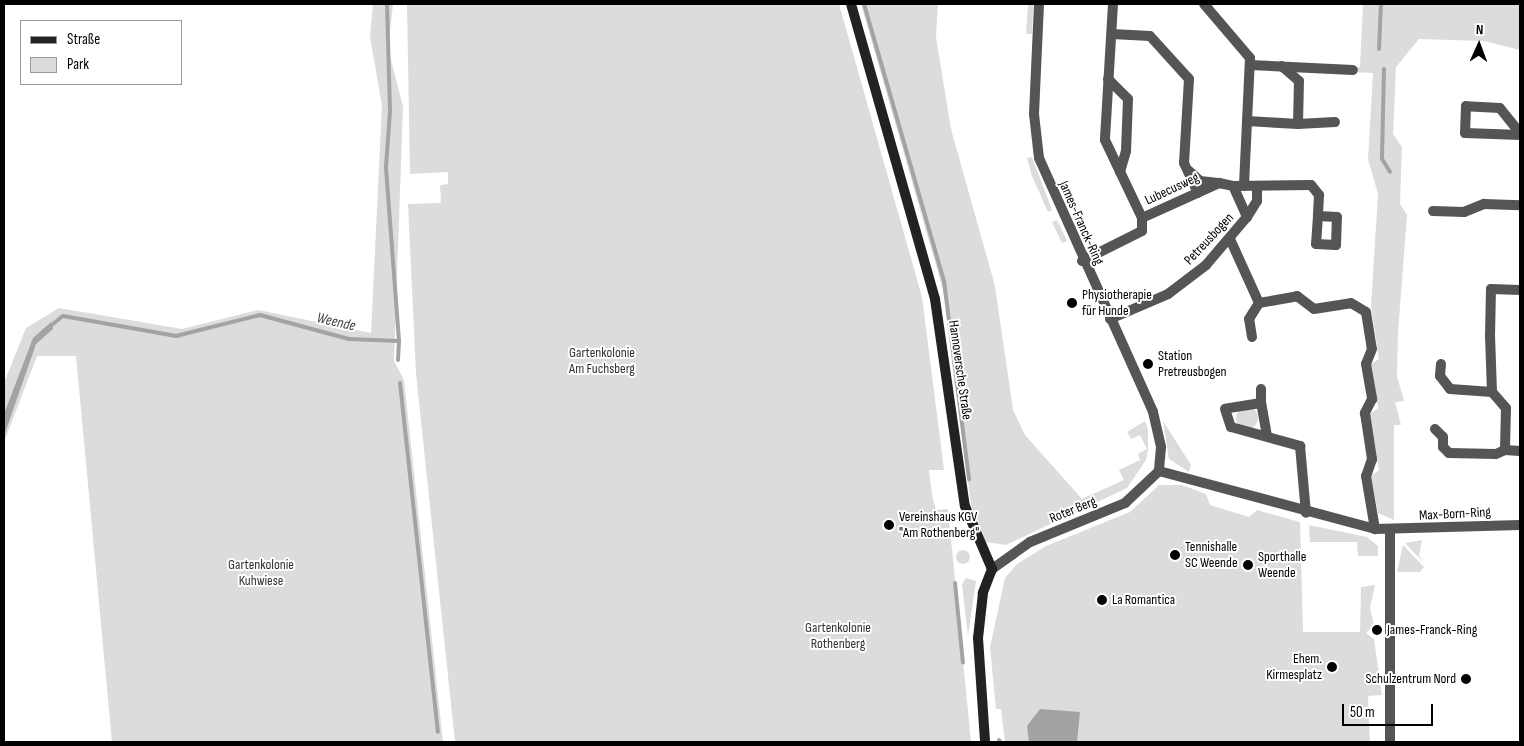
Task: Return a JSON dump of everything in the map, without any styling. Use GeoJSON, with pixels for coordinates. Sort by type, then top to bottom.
{"type":"FeatureCollection","features":[{"type":"Feature","properties":{"kind":"street","name":"Hannoversche Straße"},"geometry":{"type":"LineString","coordinates":[[851,4],[935,298],[965,506],[992,569]]}},
{"type":"Feature","properties":{"kind":"street","name":"James-Franck-Ring"},"geometry":{"type":"LineString","coordinates":[[1039,4],[1034,114],[1038,152],[1082,260],[1153,412],[1161,447],[1159,471]]}},
{"type":"Feature","properties":{"kind":"street"},"geometry":{"type":"LineString","coordinates":[[1113,4],[1106,140],[1142,218]]}},
{"type":"Feature","properties":{"kind":"street"},"geometry":{"type":"LineString","coordinates":[[1204,4],[1250,58],[1244,186]]}},
{"type":"Feature","properties":{"kind":"street"},"geometry":{"type":"LineString","coordinates":[[1112,34],[1150,36],[1189,79],[1187,169],[1198,193]]}},
{"type":"Feature","properties":{"kind":"street"},"geometry":{"type":"LineString","coordinates":[[1250,64],[1353,70]]}},
{"type":"Feature","properties":{"kind":"street"},"geometry":{"type":"LineString","coordinates":[[1282,66],[1299,82],[1298,124]]}},
{"type":"Feature","properties":{"kind":"street"},"geometry":{"type":"LineString","coordinates":[[1108,79],[1128,99],[1126,151],[1120,172]]}},
{"type":"Feature","properties":{"kind":"street"},"geometry":{"type":"LineString","coordinates":[[1466,106],[1500,108],[1520,134],[1465,133],[1466,106]]}},
{"type":"Feature","properties":{"kind":"street"},"geometry":{"type":"LineString","coordinates":[[1247,121],[1298,124],[1335,122]]}},
{"type":"Feature","properties":{"kind":"street"},"geometry":{"type":"LineString","coordinates":[[1187,169],[1200,181],[1218,183]]}},
{"type":"Feature","properties":{"kind":"street","name":"Lubecusweg"},"geometry":{"type":"LineString","coordinates":[[1082,260],[1142,232],[1142,218],[1218,183],[1233,186]]}},
{"type":"Feature","properties":{"kind":"street"},"geometry":{"type":"LineString","coordinates":[[1233,186],[1257,187],[1264,183],[1311,185],[1319,195],[1318,216]]}},
{"type":"Feature","properties":{"kind":"street","name":"Petreusbogen"},"geometry":{"type":"LineString","coordinates":[[1233,186],[1247,217]]}},
{"type":"Feature","properties":{"kind":"street","name":"Petreusbogen"},"geometry":{"type":"LineString","coordinates":[[1110,319],[1181,286],[1230,239],[1247,217],[1257,201],[1257,187]]}},
{"type":"Feature","properties":{"kind":"street"},"geometry":{"type":"LineString","coordinates":[[1433,211],[1464,212],[1484,204],[1520,205]]}},
{"type":"Feature","properties":{"kind":"street"},"geometry":{"type":"LineString","coordinates":[[1230,239],[1259,303]]}},
{"type":"Feature","properties":{"kind":"street"},"geometry":{"type":"LineString","coordinates":[[1505,450],[1506,408],[1492,392],[1491,289],[1520,290]]}},
{"type":"Feature","properties":{"kind":"street"},"geometry":{"type":"LineString","coordinates":[[1252,337],[1249,319],[1259,303],[1298,296],[1314,308],[1351,303],[1366,312],[1372,349],[1366,364],[1372,399],[1365,413],[1372,459],[1366,476],[1375,529]]}},
{"type":"Feature","properties":{"kind":"street"},"geometry":{"type":"LineString","coordinates":[[1441,364],[1440,376],[1450,389],[1492,392]]}},
{"type":"Feature","properties":{"kind":"street"},"geometry":{"type":"LineString","coordinates":[[1261,389],[1261,403],[1267,436]]}},
{"type":"Feature","properties":{"kind":"street"},"geometry":{"type":"LineString","coordinates":[[1261,403],[1225,409],[1231,427],[1300,446],[1306,513]]}},
{"type":"Feature","properties":{"kind":"street"},"geometry":{"type":"LineString","coordinates":[[1435,429],[1443,437],[1443,448],[1449,453],[1496,454],[1505,450],[1520,451]]}},
{"type":"Feature","properties":{"kind":"street","name":"Roter Berg"},"geometry":{"type":"LineString","coordinates":[[992,569],[1030,542],[1126,503],[1159,471]]}},
{"type":"Feature","properties":{"kind":"street"},"geometry":{"type":"LineString","coordinates":[[1159,471],[1306,513],[1375,529],[1390,530],[1388,578],[1390,742]]}},
{"type":"Feature","properties":{"kind":"street","name":"Max-Born-Ring"},"geometry":{"type":"LineString","coordinates":[[1390,530],[1520,525]]}},
{"type":"Feature","properties":{"kind":"street"},"geometry":{"type":"LineString","coordinates":[[985,742],[978,638],[983,593],[992,569]]}},
{"type":"Feature","properties":{"kind":"green space","name":"Gartenkolonie Kuhwiese"},"geometry":{"type":"Polygon","coordinates":[[[373,4],[393,4],[388,49],[403,106],[394,361],[404,380],[443,742],[112,742],[76,356],[37,356],[4,442],[4,383],[26,328],[59,308],[182,329],[258,310],[371,333],[382,106],[370,37],[373,4]]]}},
{"type":"Feature","properties":{"kind":"green space"},"geometry":{"type":"Polygon","coordinates":[[[407,4],[839,4],[922,297],[944,470],[929,470],[936,510],[948,509],[971,742],[455,742],[416,374],[408,204],[441,203],[440,185],[448,184],[448,172],[410,174],[407,4]]]}},
{"type":"Feature","properties":{"kind":"green space"},"geometry":{"type":"Polygon","coordinates":[[[861,4],[938,4],[936,37],[951,129],[995,286],[1013,410],[1025,435],[1082,499],[1124,480],[1119,470],[1140,460],[1138,454],[1147,449],[1140,435],[1131,439],[1127,432],[1145,421],[1148,430],[1148,450],[1146,460],[1127,488],[1006,545],[986,542],[971,505],[945,297],[861,4]]]}},
{"type":"Feature","properties":{"kind":"green space"},"geometry":{"type":"Polygon","coordinates":[[[1028,4],[1033,4],[1032,34],[1026,34],[1028,4]]]}},
{"type":"Feature","properties":{"kind":"green space"},"geometry":{"type":"Polygon","coordinates":[[[1363,4],[1520,4],[1520,50],[1484,41],[1419,39],[1396,67],[1393,134],[1402,147],[1400,204],[1407,215],[1398,333],[1397,376],[1404,401],[1395,402],[1401,425],[1394,425],[1394,520],[1378,513],[1371,476],[1379,470],[1370,414],[1378,408],[1371,364],[1379,359],[1371,306],[1378,194],[1368,159],[1373,73],[1353,72],[1353,67],[1360,67],[1363,4]]]}},
{"type":"Feature","properties":{"kind":"green space"},"geometry":{"type":"Polygon","coordinates":[[[1032,157],[1052,210],[1048,212],[1032,176],[1027,158],[1032,157]]]}},
{"type":"Feature","properties":{"kind":"green space"},"geometry":{"type":"Polygon","coordinates":[[[1057,220],[1067,241],[1062,243],[1052,222],[1057,220]]]}},
{"type":"Feature","properties":{"kind":"green space"},"geometry":{"type":"Polygon","coordinates":[[[1247,407],[1255,410],[1258,418],[1255,426],[1247,429],[1239,426],[1236,418],[1239,410],[1247,407]]]}},
{"type":"Feature","properties":{"kind":"green space"},"geometry":{"type":"Polygon","coordinates":[[[1163,421],[1191,465],[1189,472],[1169,459],[1163,421]]]}},
{"type":"Feature","properties":{"kind":"green space"},"geometry":{"type":"Polygon","coordinates":[[[1159,485],[1182,485],[1206,494],[1210,505],[1249,517],[1257,510],[1300,522],[1303,632],[1360,632],[1361,587],[1375,585],[1370,608],[1374,625],[1366,633],[1374,639],[1382,695],[1368,696],[1370,742],[1005,742],[1001,709],[996,709],[990,647],[1005,578],[1017,564],[1046,546],[1130,512],[1159,485]]]}},
{"type":"Feature","properties":{"kind":"green space"},"geometry":{"type":"Polygon","coordinates":[[[1309,525],[1367,537],[1378,546],[1378,556],[1358,556],[1357,542],[1310,542],[1309,525]]]}},
{"type":"Feature","properties":{"kind":"green space"},"geometry":{"type":"Polygon","coordinates":[[[1422,540],[1419,556],[1424,563],[1405,543],[1422,540]]]}},
{"type":"Feature","properties":{"kind":"green space"},"geometry":{"type":"Polygon","coordinates":[[[1403,545],[1424,567],[1420,572],[1397,572],[1403,545]]]}},
{"type":"Feature","properties":{"kind":"green space"},"geometry":{"type":"Polygon","coordinates":[[[963,550],[968,552],[970,557],[968,562],[963,564],[958,562],[956,557],[958,552],[963,550]]]}},
{"type":"Feature","properties":{"kind":"green space"},"geometry":{"type":"Polygon","coordinates":[[[966,578],[976,581],[968,636],[962,584],[966,578]]]}},
{"type":"Feature","properties":{"kind":"shaded area"},"geometry":{"type":"Polygon","coordinates":[[[51,322],[53,329],[36,344],[4,436],[4,414],[33,338],[51,322]]]}},
{"type":"Feature","properties":{"kind":"shaded area"},"geometry":{"type":"Polygon","coordinates":[[[1040,709],[1080,712],[1077,742],[1029,742],[1027,726],[1040,709]]]}},
{"type":"Feature","properties":{"kind":"waterway","name":"Weende"},"geometry":{"type":"LineString","coordinates":[[48,328],[63,316],[176,336],[260,315],[349,339],[399,341],[386,167],[390,111],[387,4]]}},
{"type":"Feature","properties":{"kind":"waterway"},"geometry":{"type":"LineString","coordinates":[[864,4],[944,281],[969,479]]}},
{"type":"Feature","properties":{"kind":"waterway"},"geometry":{"type":"LineString","coordinates":[[1379,49],[1381,4]]}},
{"type":"Feature","properties":{"kind":"waterway"},"geometry":{"type":"LineString","coordinates":[[1384,69],[1382,159],[1390,172]]}},
{"type":"Feature","properties":{"kind":"waterway"},"geometry":{"type":"LineString","coordinates":[[398,360],[399,341]]}},
{"type":"Feature","properties":{"kind":"waterway"},"geometry":{"type":"LineString","coordinates":[[400,383],[438,732]]}},
{"type":"Feature","properties":{"kind":"waterway"},"geometry":{"type":"LineString","coordinates":[[955,583],[963,663]]}},
{"type":"Feature","properties":{"kind":"place","name":"Physiotherapie für Hunde"},"geometry":{"type":"Point","coordinates":[1072,303]}},
{"type":"Feature","properties":{"kind":"place","name":"Station Pretreusbogen"},"geometry":{"type":"Point","coordinates":[1148,364]}},
{"type":"Feature","properties":{"kind":"place","name":"Vereinshaus KGV \"Am Rothenberg\""},"geometry":{"type":"Point","coordinates":[889,525]}},
{"type":"Feature","properties":{"kind":"place","name":"Tennishalle SC Weende"},"geometry":{"type":"Point","coordinates":[1175,555]}},
{"type":"Feature","properties":{"kind":"place","name":"Sporthalle Weende"},"geometry":{"type":"Point","coordinates":[1248,565]}},
{"type":"Feature","properties":{"kind":"place","name":"La Romantica"},"geometry":{"type":"Point","coordinates":[1102,600]}},
{"type":"Feature","properties":{"kind":"place","name":"James-Franck-Ring"},"geometry":{"type":"Point","coordinates":[1377,630]}},
{"type":"Feature","properties":{"kind":"place","name":"Ehem. Kirmesplatz"},"geometry":{"type":"Point","coordinates":[1332,667]}},
{"type":"Feature","properties":{"kind":"place","name":"Schulzentrum Nord"},"geometry":{"type":"Point","coordinates":[1466,679]}},
{"type":"Feature","properties":{"kind":"park label","name":"Gartenkolonie Am Fuchsberg"},"geometry":{"type":"Point","coordinates":[602,362]}},
{"type":"Feature","properties":{"kind":"park label","name":"Gartenkolonie Rothenberg"},"geometry":{"type":"Point","coordinates":[838,636]}}]}
